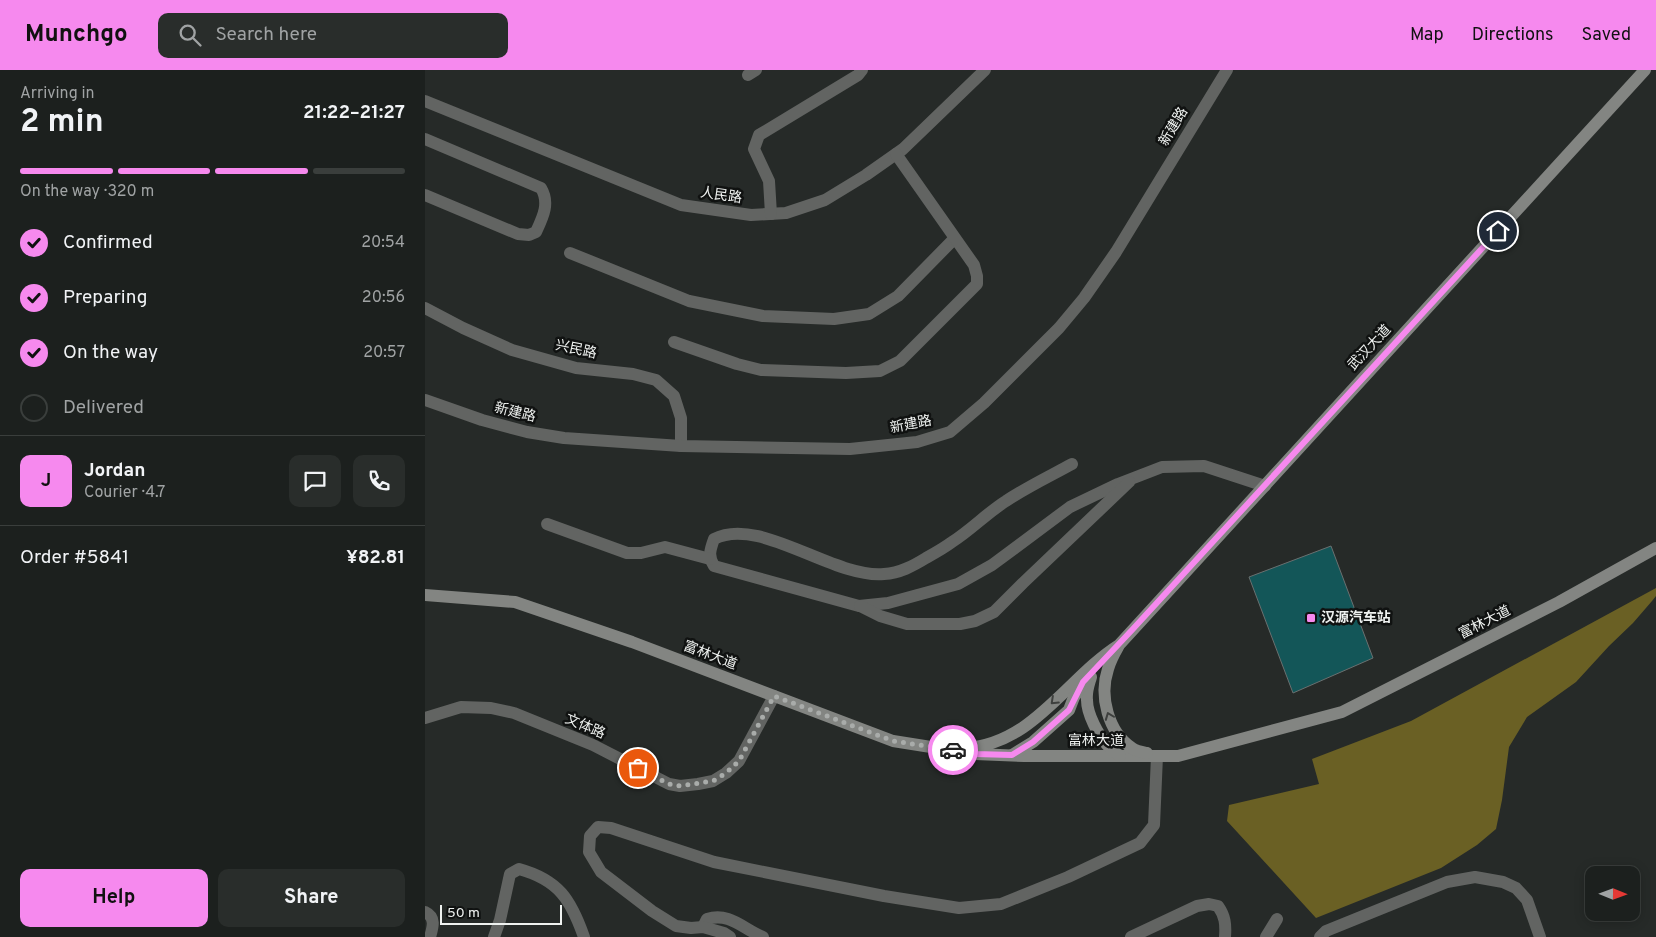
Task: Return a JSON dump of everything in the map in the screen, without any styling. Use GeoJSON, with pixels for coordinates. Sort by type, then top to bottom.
{"type":"FeatureCollection","features":[{"type":"Feature","properties":{"kind":"main road","name":"武汉大道"},"geometry":{"type":"LineString","coordinates":[[1118,645],[1645,70]]}},
{"type":"Feature","properties":{"kind":"main road","name":"富林大道"},"geometry":{"type":"LineString","coordinates":[[425,595],[515,602],[632,642],[893,741],[975,754],[1179,756],[1342,712],[1559,602],[1656,548]]}},
{"type":"Feature","properties":{"kind":"main road"},"geometry":{"type":"LineString","coordinates":[[943,749],[972,747],[998,741],[1021,730],[1118,645]]}},
{"type":"Feature","properties":{"kind":"main road"},"geometry":{"type":"LineString","coordinates":[[1012,755],[1033,742],[1069,710],[1083,682],[1118,645]]}},
{"type":"Feature","properties":{"kind":"main road"},"geometry":{"type":"LineString","coordinates":[[1118,645],[1092,675],[1087,689],[1087,701],[1096,728],[1107,746],[1120,756]]}},
{"type":"Feature","properties":{"kind":"main road"},"geometry":{"type":"LineString","coordinates":[[1118,645],[1107,670],[1106,677],[1105,703],[1109,718],[1121,737],[1133,748],[1157,756]]}},
{"type":"Feature","properties":{"kind":"street"},"geometry":{"type":"LineString","coordinates":[[771,214],[769,182],[754,150],[759,135],[858,75],[862,70]]}},
{"type":"Feature","properties":{"kind":"street","name":"人民路"},"geometry":{"type":"LineString","coordinates":[[425,101],[681,205],[751,215],[771,214],[786,213],[825,200],[896,154],[903,149],[971,75],[985,70]]}},
{"type":"Feature","properties":{"kind":"street","name":"新建路"},"geometry":{"type":"LineString","coordinates":[[425,400],[482,420],[527,432],[564,438],[681,446],[850,449],[917,442],[950,432],[984,403],[1059,328],[1084,298],[1116,252],[1227,70]]}},
{"type":"Feature","properties":{"kind":"street"},"geometry":{"type":"LineString","coordinates":[[425,139],[541,188],[546,196],[546,206],[536,232],[529,236],[518,234],[425,195]]}},
{"type":"Feature","properties":{"kind":"street"},"geometry":{"type":"LineString","coordinates":[[674,342],[737,364],[761,370],[846,373],[880,371],[901,361],[977,284],[977,276],[974,265],[896,154]]}},
{"type":"Feature","properties":{"kind":"street"},"geometry":{"type":"LineString","coordinates":[[570,253],[689,301],[763,316],[834,319],[869,314],[898,296],[954,239]]}},
{"type":"Feature","properties":{"kind":"street","name":"兴民路"},"geometry":{"type":"LineString","coordinates":[[425,308],[512,350],[576,368],[633,374],[655,380],[674,396],[681,418],[681,446]]}},
{"type":"Feature","properties":{"kind":"street"},"geometry":{"type":"LineString","coordinates":[[1072,464],[1005,501],[952,543],[908,568],[883,574],[857,572],[787,545],[748,534],[722,535],[714,539],[710,550],[710,559],[714,566],[859,606],[880,616],[907,624],[959,624],[975,621],[993,612],[1135,477]]}},
{"type":"Feature","properties":{"kind":"street"},"geometry":{"type":"LineString","coordinates":[[859,606],[888,603],[958,584],[993,565],[1070,507],[1118,484],[1162,467],[1204,466],[1265,486]]}},
{"type":"Feature","properties":{"kind":"street"},"geometry":{"type":"LineString","coordinates":[[547,524],[627,553],[641,553],[665,547],[710,559]]}},
{"type":"Feature","properties":{"kind":"street","name":"文体路"},"geometry":{"type":"LineString","coordinates":[[425,718],[461,707],[491,708],[514,713],[593,746],[669,784],[680,786],[713,781],[726,773],[739,761],[774,696]]}},
{"type":"Feature","properties":{"kind":"street"},"geometry":{"type":"LineString","coordinates":[[730,937],[724,933],[703,927],[676,926],[652,911],[601,872],[589,852],[591,836],[598,827],[611,828],[713,862],[884,896],[959,908],[1001,904],[1068,877],[1140,843],[1154,825],[1157,756]]}},
{"type":"Feature","properties":{"kind":"street"},"geometry":{"type":"LineString","coordinates":[[494,937],[500,920],[510,874],[519,870],[534,874],[555,887],[566,898],[576,914],[584,937]]}},
{"type":"Feature","properties":{"kind":"street"},"geometry":{"type":"LineString","coordinates":[[1320,937],[1326,931],[1447,882],[1475,877],[1503,882],[1516,888],[1527,900],[1540,937]]}},
{"type":"Feature","properties":{"kind":"street"},"geometry":{"type":"LineString","coordinates":[[1131,937],[1193,908],[1209,904],[1218,906],[1224,915],[1225,937]]}},
{"type":"Feature","properties":{"kind":"street"},"geometry":{"type":"LineString","coordinates":[[425,912],[431,917],[433,922],[430,937]]}},
{"type":"Feature","properties":{"kind":"street"},"geometry":{"type":"LineString","coordinates":[[703,927],[707,919],[715,917],[730,919],[763,937]]}},
{"type":"Feature","properties":{"kind":"street"},"geometry":{"type":"LineString","coordinates":[[1266,937],[1277,918]]}},
{"type":"Feature","properties":{"kind":"shaded area"},"geometry":{"type":"Polygon","coordinates":[[[1656,588],[1656,596],[1652,601],[1576,682],[1527,717],[1509,747],[1496,829],[1477,845],[1441,868],[1316,918],[1227,821],[1229,805],[1319,784],[1312,759],[1411,721],[1656,588]]]}},
{"type":"Feature","properties":{"kind":"building","name":"汉源汽车站"},"geometry":{"type":"Polygon","coordinates":[[[1331,546],[1373,658],[1293,693],[1249,577],[1331,546]]]}},
{"type":"Feature","properties":{"kind":"way so far"},"geometry":{"type":"LineString","coordinates":[[638,768],[669,784],[680,786],[713,781],[726,773],[739,761],[774,696],[893,741],[953,750]]}},
{"type":"Feature","properties":{"kind":"place","name":"汉源汽车站"},"geometry":{"type":"Point","coordinates":[1311,618]}},
{"type":"Feature","properties":{"kind":"route"},"geometry":{"type":"LineString","coordinates":[[953,750],[975,754],[1012,755],[1033,742],[1069,710],[1083,682],[1498,231]]}}]}
